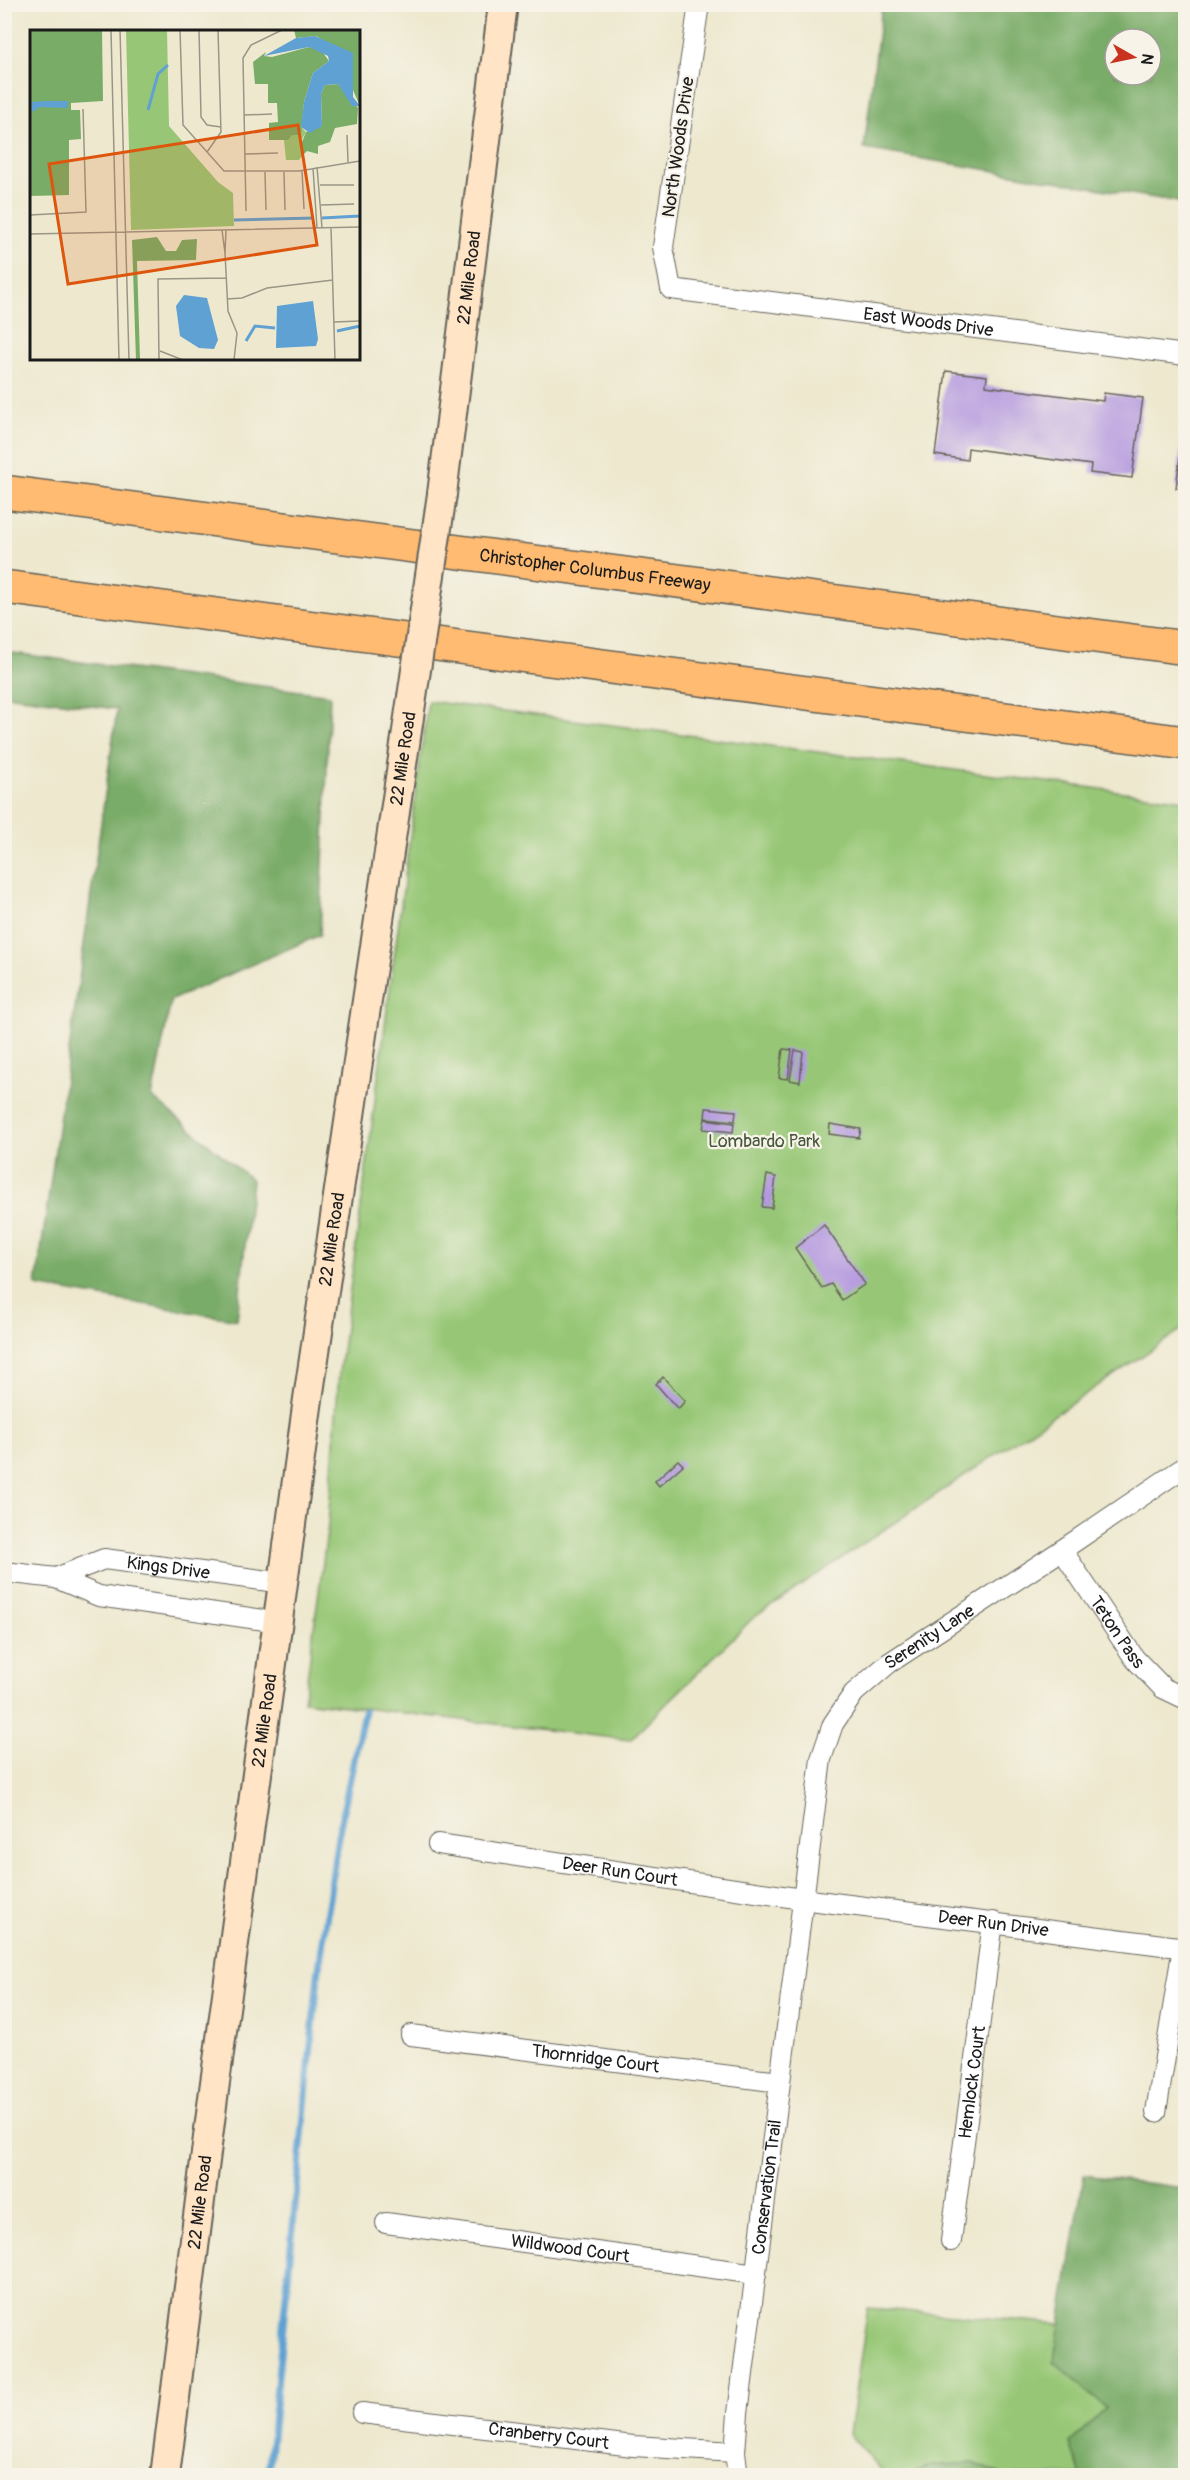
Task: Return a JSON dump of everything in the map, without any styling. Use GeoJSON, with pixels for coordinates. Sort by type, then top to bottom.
{"type":"FeatureCollection","features":[{"type":"Feature","properties":{"kind":"highway","name":"Christopher Columbus Freeway"},"geometry":{"type":"LineString","coordinates":[[4,492],[1185,648]]}},
{"type":"Feature","properties":{"kind":"highway"},"geometry":{"type":"LineString","coordinates":[[4,587],[1185,743]]}},
{"type":"Feature","properties":{"kind":"street","name":"22 Mile Road"},"geometry":{"type":"LineString","coordinates":[[165,2475],[214,2090],[308,1399],[442,494],[503,4]]}},
{"type":"Feature","properties":{"kind":"street","name":"North Woods Drive"},"geometry":{"type":"LineString","coordinates":[[671,289],[663,247],[699,4]]}},
{"type":"Feature","properties":{"kind":"street","name":"East Woods Drive"},"geometry":{"type":"LineString","coordinates":[[671,289],[1185,355]]}},
{"type":"Feature","properties":{"kind":"street","name":"Serenity Lane"},"geometry":{"type":"LineString","coordinates":[[802,1899],[820,1759],[833,1724],[854,1693],[889,1663],[1185,1466]]}},
{"type":"Feature","properties":{"kind":"street","name":"Teton Pass"},"geometry":{"type":"LineString","coordinates":[[1062,1550],[1135,1659],[1163,1689],[1185,1700]]}},
{"type":"Feature","properties":{"kind":"street","name":"Kings Drive"},"geometry":{"type":"LineString","coordinates":[[56,1578],[104,1559],[284,1583]]}},
{"type":"Feature","properties":{"kind":"street","name":"Kings Drive"},"geometry":{"type":"LineString","coordinates":[[4,1572],[56,1578],[99,1596],[279,1622]]}},
{"type":"Feature","properties":{"kind":"street","name":"Deer Run Court"},"geometry":{"type":"LineString","coordinates":[[438,1844],[802,1899]]}},
{"type":"Feature","properties":{"kind":"street","name":"Deer Run Drive"},"geometry":{"type":"LineString","coordinates":[[802,1899],[1184,1947]]}},
{"type":"Feature","properties":{"kind":"street","name":"Conservation Trail"},"geometry":{"type":"LineString","coordinates":[[738,2475],[735,2452],[738,2414],[802,1899]]}},
{"type":"Feature","properties":{"kind":"street","name":"Hemlock Court"},"geometry":{"type":"LineString","coordinates":[[951,2241],[993,1922]]}},
{"type":"Feature","properties":{"kind":"street"},"geometry":{"type":"LineString","coordinates":[[1156,2112],[1184,1947]]}},
{"type":"Feature","properties":{"kind":"street","name":"Thornridge Court"},"geometry":{"type":"LineString","coordinates":[[411,2035],[779,2082]]}},
{"type":"Feature","properties":{"kind":"street","name":"Wildwood Court"},"geometry":{"type":"LineString","coordinates":[[386,2223],[756,2274]]}},
{"type":"Feature","properties":{"kind":"street","name":"Cranberry Court"},"geometry":{"type":"LineString","coordinates":[[362,2413],[622,2445],[735,2452]]}},
{"type":"Feature","properties":{"kind":"green space"},"geometry":{"type":"Polygon","coordinates":[[[882,5],[1185,5],[1185,203],[864,149],[882,5]]]}},
{"type":"Feature","properties":{"kind":"green space"},"geometry":{"type":"Polygon","coordinates":[[[5,652],[330,695],[320,935],[171,1000],[152,1097],[252,1180],[237,1320],[36,1286],[117,709],[5,695],[5,652]]]}},
{"type":"Feature","properties":{"kind":"green space","name":"Lombardo Park"},"geometry":{"type":"Polygon","coordinates":[[[428,701],[1185,800],[1185,1327],[753,1618],[630,1740],[304,1701],[328,1525],[339,1373],[428,701]]]}},
{"type":"Feature","properties":{"kind":"green space"},"geometry":{"type":"Polygon","coordinates":[[[1084,2175],[1185,2188],[1185,2475],[1081,2475],[1070,2443],[1106,2408],[1054,2361],[1084,2175]]]}},
{"type":"Feature","properties":{"kind":"green space"},"geometry":{"type":"Polygon","coordinates":[[[868,2308],[1061,2324],[1054,2361],[1106,2408],[1070,2443],[1081,2475],[1003,2475],[973,2463],[932,2466],[911,2475],[885,2475],[849,2434],[868,2308]]]}},
{"type":"Feature","properties":{"kind":"green space"},"geometry":{"type":"Polygon","coordinates":[[[973,2463],[1003,2475],[911,2475],[932,2466],[973,2463]]]}},
{"type":"Feature","properties":{"kind":"building"},"geometry":{"type":"Polygon","coordinates":[[[946,371],[987,376],[986,386],[1103,401],[1104,393],[1143,398],[1132,478],[1090,473],[1091,465],[968,448],[967,460],[935,455],[946,371]]]}},
{"type":"Feature","properties":{"kind":"building"},"geometry":{"type":"Polygon","coordinates":[[[1184,426],[1186,427],[1186,489],[1176,488],[1184,426]]]}},
{"type":"Feature","properties":{"kind":"building"},"geometry":{"type":"Polygon","coordinates":[[[783,1049],[792,1050],[788,1079],[779,1078],[783,1049]]]}},
{"type":"Feature","properties":{"kind":"building"},"geometry":{"type":"Polygon","coordinates":[[[795,1050],[803,1052],[800,1082],[790,1080],[795,1050]]]}},
{"type":"Feature","properties":{"kind":"building"},"geometry":{"type":"Polygon","coordinates":[[[706,1108],[736,1111],[735,1121],[705,1118],[706,1108]]]}},
{"type":"Feature","properties":{"kind":"building"},"geometry":{"type":"Polygon","coordinates":[[[705,1119],[734,1123],[733,1132],[703,1129],[705,1119]]]}},
{"type":"Feature","properties":{"kind":"building"},"geometry":{"type":"Polygon","coordinates":[[[830,1124],[861,1129],[859,1138],[829,1134],[830,1124]]]}},
{"type":"Feature","properties":{"kind":"building"},"geometry":{"type":"Polygon","coordinates":[[[767,1175],[776,1177],[772,1208],[762,1207],[767,1175]]]}},
{"type":"Feature","properties":{"kind":"building"},"geometry":{"type":"Polygon","coordinates":[[[824,1225],[865,1284],[842,1300],[831,1284],[822,1288],[795,1248],[824,1225]]]}},
{"type":"Feature","properties":{"kind":"building"},"geometry":{"type":"Polygon","coordinates":[[[663,1377],[685,1401],[678,1409],[656,1384],[663,1377]]]}},
{"type":"Feature","properties":{"kind":"building"},"geometry":{"type":"Polygon","coordinates":[[[678,1460],[683,1465],[659,1486],[655,1481],[678,1460]]]}},
{"type":"Feature","properties":{"kind":"waterway"},"geometry":{"type":"LineString","coordinates":[[268,2476],[318,1976],[338,1836],[364,1712]]}}]}
